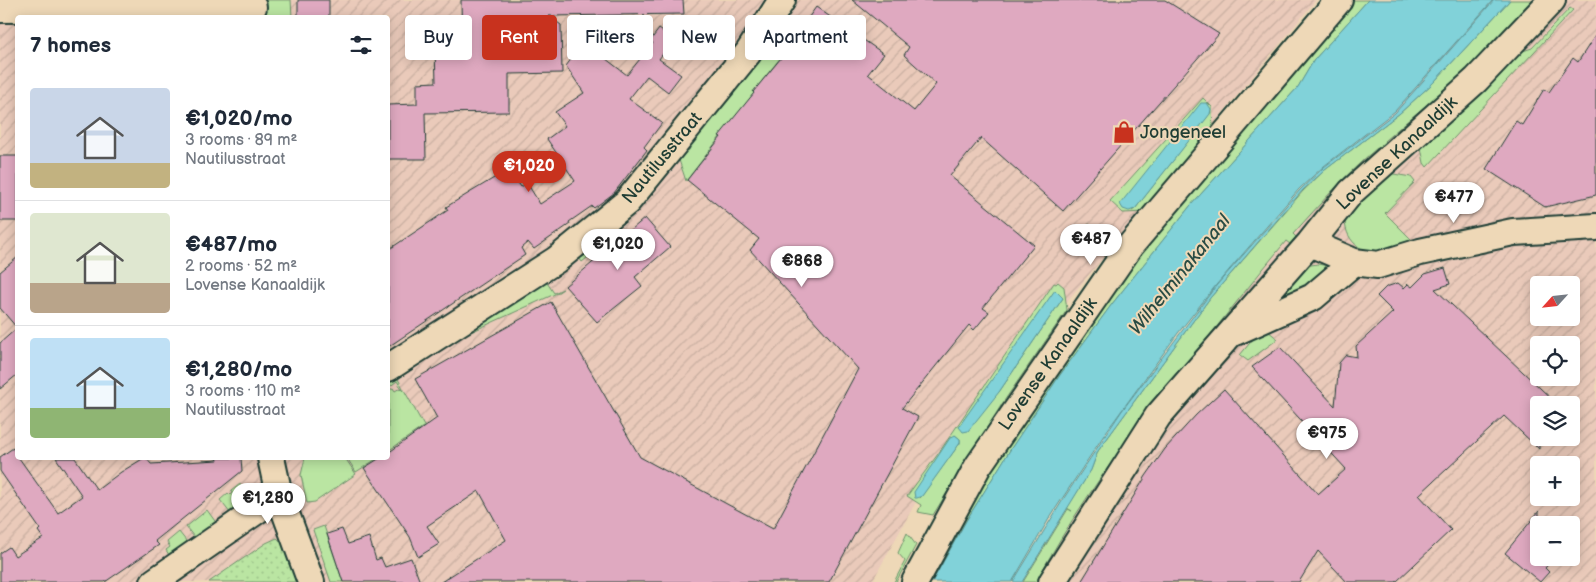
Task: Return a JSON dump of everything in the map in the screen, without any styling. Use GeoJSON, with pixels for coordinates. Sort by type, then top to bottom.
{"type":"FeatureCollection","features":[{"type":"Feature","properties":{"kind":"street","name":"Nautilusstraat"},"geometry":{"type":"LineString","coordinates":[[390,367],[556,260],[627,202],[748,53],[782,0]]}},
{"type":"Feature","properties":{"kind":"street","name":"Lovense Kanaaldijk"},"geometry":{"type":"LineString","coordinates":[[915,582],[978,466],[1130,246],[1339,0]]}},
{"type":"Feature","properties":{"kind":"street","name":"Lovense Kanaaldijk"},"geometry":{"type":"LineString","coordinates":[[1052,582],[1158,416],[1310,243],[1351,192],[1476,80],[1552,0]]}},
{"type":"Feature","properties":{"kind":"street"},"geometry":{"type":"LineString","coordinates":[[0,9],[128,4],[253,8]]}},
{"type":"Feature","properties":{"kind":"street"},"geometry":{"type":"LineString","coordinates":[[1310,243],[1354,262],[1378,266],[1420,252],[1513,232],[1596,226]]}},
{"type":"Feature","properties":{"kind":"street","name":"Lovense Kanaaldijk"},"geometry":{"type":"LineString","coordinates":[[1229,335],[1313,297],[1354,262]]}},
{"type":"Feature","properties":{"kind":"street"},"geometry":{"type":"LineString","coordinates":[[271,460],[278,495],[311,582]]}},
{"type":"Feature","properties":{"kind":"street"},"geometry":{"type":"LineString","coordinates":[[164,579],[278,495]]}},
{"type":"Feature","properties":{"kind":"shaded area"},"geometry":{"type":"Polygon","coordinates":[[[0,0],[1316,0],[945,449],[872,582],[0,582],[0,0]]]}},
{"type":"Feature","properties":{"kind":"shaded area"},"geometry":{"type":"Polygon","coordinates":[[[1471,0],[1596,0],[1596,582],[1037,582],[1093,472],[1471,0]]]}},
{"type":"Feature","properties":{"kind":"green space"},"geometry":{"type":"Polygon","coordinates":[[[264,0],[291,0],[292,15],[265,15],[264,0]]]}},
{"type":"Feature","properties":{"kind":"green space"},"geometry":{"type":"Polygon","coordinates":[[[1347,0],[1368,0],[1314,60],[1298,87],[1191,205],[1112,304],[1060,375],[1012,447],[966,521],[932,582],[918,582],[1065,346],[1347,0]]]}},
{"type":"Feature","properties":{"kind":"green space"},"geometry":{"type":"Polygon","coordinates":[[[1510,0],[1534,0],[1461,81],[1458,78],[1384,141],[1387,144],[1380,150],[1377,148],[1323,200],[1293,234],[1296,237],[1290,244],[1286,241],[1172,382],[1114,459],[1060,540],[1036,582],[1023,582],[1068,509],[1072,511],[1067,508],[1091,470],[1098,451],[1210,298],[1303,191],[1325,170],[1400,113],[1433,83],[1510,0]]]}},
{"type":"Feature","properties":{"kind":"green space"},"geometry":{"type":"Polygon","coordinates":[[[1570,8],[1573,10],[1427,167],[1424,163],[1420,142],[1520,52],[1532,48],[1570,8]]]}},
{"type":"Feature","properties":{"kind":"green space"},"geometry":{"type":"Polygon","coordinates":[[[755,60],[779,60],[686,181],[679,160],[690,149],[689,147],[755,60]]]}},
{"type":"Feature","properties":{"kind":"green space"},"geometry":{"type":"Polygon","coordinates":[[[1203,98],[1212,107],[1213,131],[1146,212],[1123,213],[1110,201],[1203,98]],[[1211,112],[1132,211],[1135,209],[1211,112]]]}},
{"type":"Feature","properties":{"kind":"green space"},"geometry":{"type":"Polygon","coordinates":[[[1388,173],[1411,177],[1415,182],[1385,213],[1414,242],[1389,252],[1372,252],[1358,247],[1349,236],[1346,229],[1346,213],[1388,173]]]}},
{"type":"Feature","properties":{"kind":"green space"},"geometry":{"type":"Polygon","coordinates":[[[1089,224],[1103,236],[1103,245],[1080,247],[1085,239],[1080,234],[1089,224]]]}},
{"type":"Feature","properties":{"kind":"green space"},"geometry":{"type":"Polygon","coordinates":[[[607,233],[612,238],[582,262],[576,254],[607,233]]]}},
{"type":"Feature","properties":{"kind":"green space"},"geometry":{"type":"Polygon","coordinates":[[[1318,264],[1338,268],[1277,306],[1281,282],[1304,266],[1318,264]]]}},
{"type":"Feature","properties":{"kind":"green space"},"geometry":{"type":"Polygon","coordinates":[[[543,277],[554,293],[563,289],[460,337],[398,379],[425,428],[423,427],[390,450],[390,390],[393,388],[395,391],[400,388],[403,391],[397,381],[390,386],[390,380],[472,324],[475,328],[504,309],[543,277]]]}},
{"type":"Feature","properties":{"kind":"green space"},"geometry":{"type":"Polygon","coordinates":[[[1058,282],[1064,287],[1067,310],[1002,404],[933,515],[918,512],[921,505],[907,496],[938,454],[1054,283],[1058,282]],[[1055,291],[959,427],[999,392],[1063,298],[1055,291]],[[955,435],[920,498],[960,443],[960,439],[955,435]]]}},
{"type":"Feature","properties":{"kind":"green space"},"geometry":{"type":"Polygon","coordinates":[[[1263,327],[1278,339],[1248,361],[1240,355],[1263,327]]]}},
{"type":"Feature","properties":{"kind":"green space"},"geometry":{"type":"Polygon","coordinates":[[[305,460],[346,460],[356,474],[315,502],[307,503],[301,475],[305,460]]]}},
{"type":"Feature","properties":{"kind":"green space"},"geometry":{"type":"Polygon","coordinates":[[[348,460],[375,460],[356,472],[348,460]]]}},
{"type":"Feature","properties":{"kind":"green space"},"geometry":{"type":"Polygon","coordinates":[[[240,484],[252,499],[234,518],[220,500],[228,493],[230,495],[231,491],[240,484]]]}},
{"type":"Feature","properties":{"kind":"green space"},"geometry":{"type":"Polygon","coordinates":[[[207,510],[220,528],[198,542],[186,527],[207,510]]]}},
{"type":"Feature","properties":{"kind":"green space"},"geometry":{"type":"Polygon","coordinates":[[[324,526],[343,582],[331,582],[313,530],[324,526]]]}},
{"type":"Feature","properties":{"kind":"green space"},"geometry":{"type":"Polygon","coordinates":[[[179,532],[191,547],[172,560],[166,550],[170,547],[167,542],[179,532]]]}},
{"type":"Feature","properties":{"kind":"green space"},"geometry":{"type":"Polygon","coordinates":[[[907,533],[916,545],[896,582],[894,582],[905,561],[898,553],[907,533]]]}},
{"type":"Feature","properties":{"kind":"green space"},"geometry":{"type":"Polygon","coordinates":[[[277,538],[284,544],[297,582],[209,582],[266,543],[277,538]]]}},
{"type":"Feature","properties":{"kind":"water","name":"Wilhelminakanaal"},"geometry":{"type":"Polygon","coordinates":[[[1368,0],[1493,0],[1395,111],[1324,166],[1299,189],[1217,284],[1178,333],[1106,432],[1050,517],[1012,582],[932,582],[966,521],[1012,447],[1060,375],[1112,304],[1191,205],[1298,87],[1314,60],[1368,0]]]}},
{"type":"Feature","properties":{"kind":"water"},"geometry":{"type":"Polygon","coordinates":[[[1494,0],[1510,0],[1433,83],[1400,113],[1325,170],[1303,190],[1210,298],[1098,451],[1091,470],[1022,582],[1013,582],[1064,498],[1121,412],[1216,286],[1300,190],[1324,167],[1395,113],[1494,0]]]}},
{"type":"Feature","properties":{"kind":"water"},"geometry":{"type":"Polygon","coordinates":[[[1201,103],[1207,103],[1211,109],[1210,114],[1135,209],[1129,211],[1123,209],[1120,204],[1201,103]]]}},
{"type":"Feature","properties":{"kind":"water"},"geometry":{"type":"Polygon","coordinates":[[[1055,290],[1063,298],[999,392],[968,431],[963,432],[959,427],[960,425],[1055,290]]]}},
{"type":"Feature","properties":{"kind":"water"},"geometry":{"type":"Polygon","coordinates":[[[955,435],[960,439],[960,443],[922,496],[915,498],[914,492],[950,438],[955,435]]]}},
{"type":"Feature","properties":{"kind":"building"},"geometry":{"type":"Polygon","coordinates":[[[298,0],[329,0],[329,15],[298,15],[298,0]]]}},
{"type":"Feature","properties":{"kind":"building"},"geometry":{"type":"Polygon","coordinates":[[[461,0],[683,0],[684,14],[482,15],[482,60],[557,60],[557,22],[561,25],[562,73],[509,74],[509,112],[425,113],[426,159],[390,159],[390,105],[417,104],[417,83],[436,82],[435,60],[472,60],[472,15],[461,15],[461,0]]]}},
{"type":"Feature","properties":{"kind":"building"},"geometry":{"type":"Polygon","coordinates":[[[852,0],[1165,0],[1219,34],[1063,211],[981,138],[950,176],[1034,245],[983,308],[989,312],[974,330],[969,325],[902,408],[918,417],[829,582],[441,582],[506,540],[479,491],[427,526],[439,544],[418,557],[410,537],[364,468],[377,460],[390,460],[390,452],[437,418],[415,379],[551,302],[640,457],[773,529],[858,369],[750,250],[759,239],[687,180],[779,60],[866,60],[866,42],[884,54],[868,74],[914,111],[936,84],[904,55],[909,47],[852,0]]]}},
{"type":"Feature","properties":{"kind":"building"},"geometry":{"type":"Polygon","coordinates":[[[816,7],[828,15],[810,15],[816,7]]]}},
{"type":"Feature","properties":{"kind":"building"},"geometry":{"type":"Polygon","coordinates":[[[659,29],[663,32],[663,54],[659,59],[681,75],[668,92],[647,76],[629,99],[662,123],[644,147],[647,150],[614,193],[594,208],[592,206],[569,222],[570,224],[534,249],[528,242],[521,248],[525,255],[390,346],[390,249],[448,210],[446,207],[509,169],[521,187],[527,183],[540,204],[575,181],[547,139],[565,126],[555,112],[584,93],[566,66],[570,60],[607,60],[627,75],[639,60],[653,60],[653,37],[659,29]]]}},
{"type":"Feature","properties":{"kind":"building"},"geometry":{"type":"Polygon","coordinates":[[[1596,34],[1596,195],[1545,207],[1486,169],[1516,121],[1522,125],[1544,89],[1549,92],[1573,58],[1578,62],[1596,34]]]}},
{"type":"Feature","properties":{"kind":"building"},"geometry":{"type":"Polygon","coordinates":[[[0,156],[15,156],[15,221],[0,221],[0,156]]]}},
{"type":"Feature","properties":{"kind":"building"},"geometry":{"type":"Polygon","coordinates":[[[645,218],[670,247],[635,277],[642,286],[597,322],[565,286],[645,218]]]}},
{"type":"Feature","properties":{"kind":"building"},"geometry":{"type":"Polygon","coordinates":[[[15,260],[15,326],[0,308],[0,272],[15,260]]]}},
{"type":"Feature","properties":{"kind":"building"},"geometry":{"type":"Polygon","coordinates":[[[1445,268],[1450,284],[1435,289],[1530,379],[1530,386],[1538,386],[1548,396],[1530,396],[1530,441],[1504,416],[1419,495],[1451,530],[1396,582],[1347,582],[1318,551],[1299,582],[1081,582],[1146,476],[1165,449],[1196,415],[1224,389],[1318,494],[1346,469],[1252,367],[1280,347],[1335,406],[1339,363],[1346,355],[1357,357],[1356,346],[1393,312],[1377,296],[1386,287],[1398,283],[1404,288],[1408,284],[1412,287],[1425,274],[1445,268]]]}},
{"type":"Feature","properties":{"kind":"building"},"geometry":{"type":"Polygon","coordinates":[[[15,330],[15,376],[0,389],[0,343],[15,330]]]}},
{"type":"Feature","properties":{"kind":"building"},"geometry":{"type":"Polygon","coordinates":[[[13,448],[15,460],[20,460],[58,513],[82,496],[57,460],[76,460],[97,490],[141,460],[148,460],[151,464],[241,460],[242,471],[155,541],[159,545],[105,582],[0,582],[0,553],[9,547],[15,556],[43,538],[38,531],[40,529],[0,471],[0,457],[13,448]]]}},
{"type":"Feature","properties":{"kind":"building"},"geometry":{"type":"Polygon","coordinates":[[[1530,522],[1530,566],[1547,566],[1545,568],[1549,572],[1540,582],[1505,553],[1530,522]]]}},
{"type":"Feature","properties":{"kind":"building"},"geometry":{"type":"Polygon","coordinates":[[[342,529],[348,544],[369,537],[376,560],[381,558],[385,567],[411,558],[420,582],[343,582],[327,534],[342,529]]]}},
{"type":"Feature","properties":{"kind":"place","name":"Jongeneel"},"geometry":{"type":"Point","coordinates":[1124,132]}}]}
